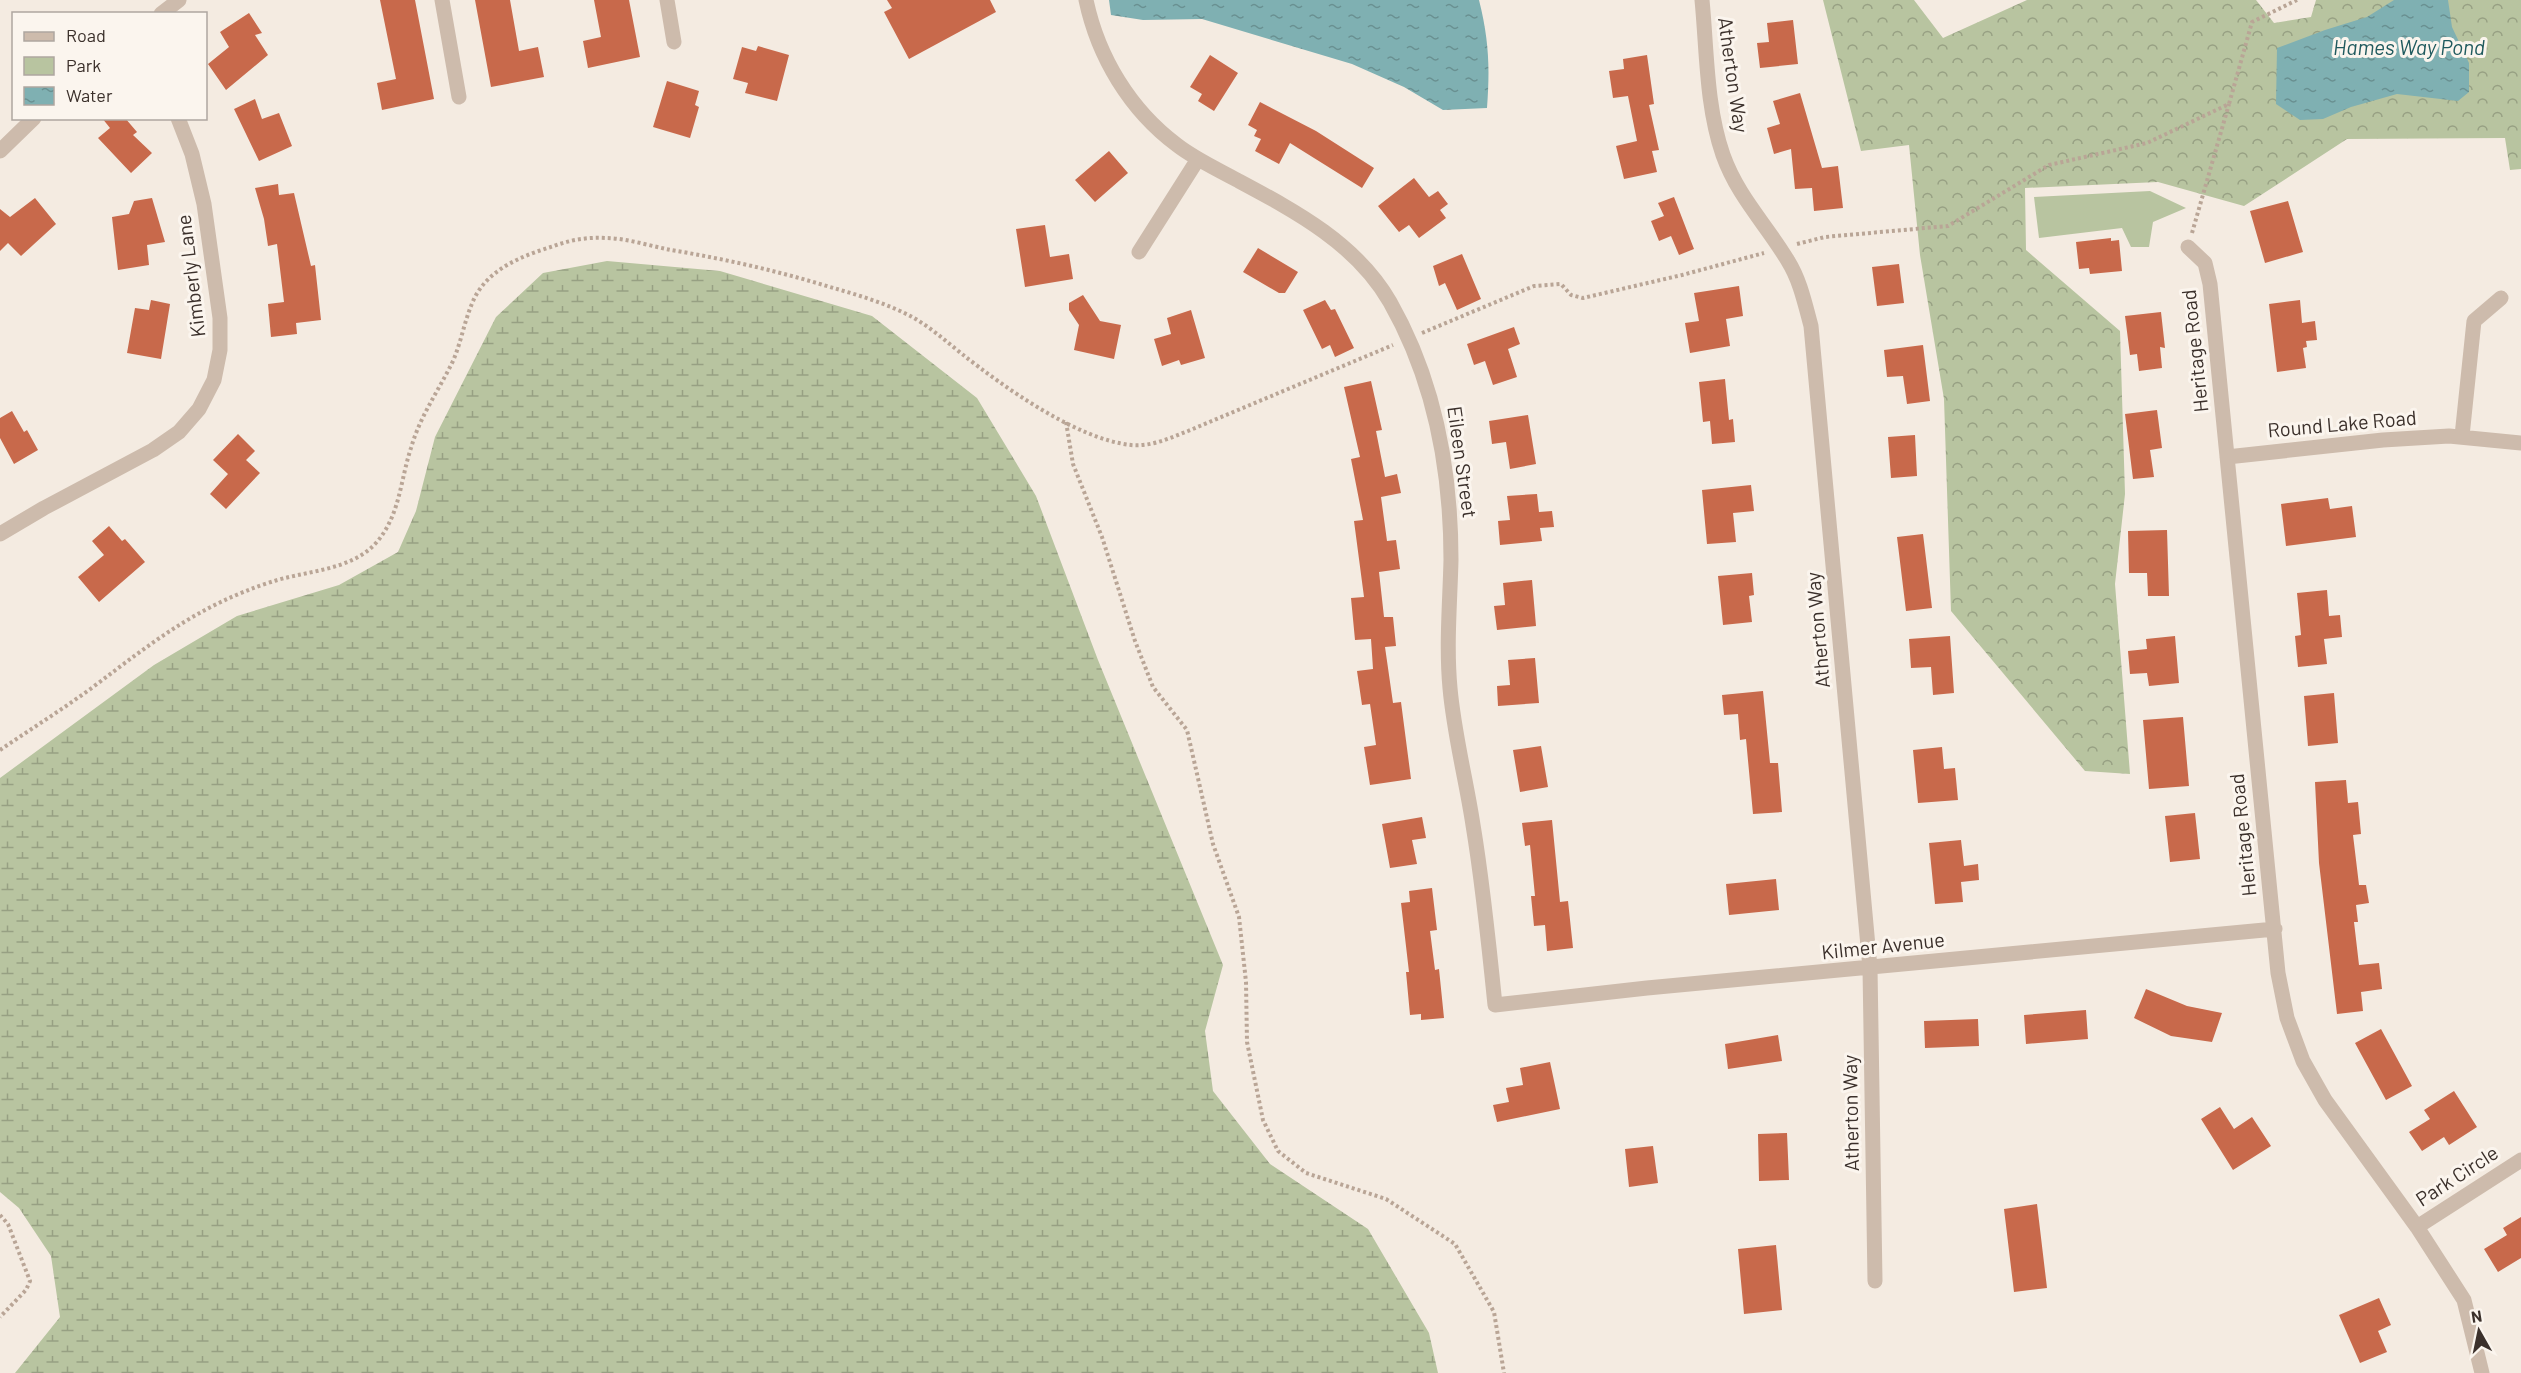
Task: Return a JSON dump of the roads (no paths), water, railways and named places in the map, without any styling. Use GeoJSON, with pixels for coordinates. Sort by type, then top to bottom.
{"type":"FeatureCollection","features":[{"type":"Feature","properties":{"kind":"street"},"geometry":{"type":"LineString","coordinates":[[164,12],[179,0]]}},
{"type":"Feature","properties":{"kind":"street"},"geometry":{"type":"LineString","coordinates":[[442,0],[459,97]]}},
{"type":"Feature","properties":{"kind":"street"},"geometry":{"type":"LineString","coordinates":[[667,0],[674,42]]}},
{"type":"Feature","properties":{"kind":"street","name":"Eileen Street"},"geometry":{"type":"LineString","coordinates":[[1086,0],[1102,50],[1120,86],[1176,145],[1290,208],[1328,234],[1361,264],[1388,300],[1408,339],[1430,393],[1442,447],[1449,501],[1449,686],[1456,739],[1481,871],[1495,1005]]}},
{"type":"Feature","properties":{"kind":"street","name":"Atherton Way"},"geometry":{"type":"LineString","coordinates":[[1702,0],[1712,109],[1723,155],[1742,196],[1788,261],[1802,293],[1811,326],[1870,968],[1875,1281]]}},
{"type":"Feature","properties":{"kind":"street"},"geometry":{"type":"LineString","coordinates":[[0,151],[32,120]]}},
{"type":"Feature","properties":{"kind":"street","name":"Kimberly Lane"},"geometry":{"type":"LineString","coordinates":[[0,534],[153,450],[179,432],[199,409],[214,380],[220,350],[220,318],[204,204],[192,154],[179,120]]}},
{"type":"Feature","properties":{"kind":"street"},"geometry":{"type":"LineString","coordinates":[[1139,252],[1198,159]]}},
{"type":"Feature","properties":{"kind":"street","name":"Heritage Road"},"geometry":{"type":"LineString","coordinates":[[2188,247],[2205,263],[2210,284],[2278,973],[2287,1018],[2303,1061],[2325,1100],[2417,1227],[2464,1300],[2482,1373]]}},
{"type":"Feature","properties":{"kind":"street"},"geometry":{"type":"LineString","coordinates":[[2462,436],[2474,321],[2501,298]]}},
{"type":"Feature","properties":{"kind":"street","name":"Round Lake Road"},"geometry":{"type":"LineString","coordinates":[[2227,457],[2383,440],[2462,436],[2521,443]]}},
{"type":"Feature","properties":{"kind":"street","name":"Kilmer Avenue"},"geometry":{"type":"LineString","coordinates":[[1495,1005],[2275,929]]}},
{"type":"Feature","properties":{"kind":"street","name":"Park Circle"},"geometry":{"type":"LineString","coordinates":[[2417,1227],[2521,1160]]}},
{"type":"Feature","properties":{"kind":"water"},"geometry":{"type":"Polygon","coordinates":[[[1109,0],[1479,0],[1488,54],[1487,108],[1443,110],[1404,87],[1352,64],[1202,19],[1143,20],[1111,15],[1109,0]]]}},
{"type":"Feature","properties":{"kind":"water","name":"Hames Way Pond"},"geometry":{"type":"Polygon","coordinates":[[[2394,0],[2448,0],[2452,27],[2469,63],[2469,92],[2458,101],[2397,94],[2351,107],[2323,119],[2300,120],[2276,104],[2277,48],[2367,17],[2394,0]]]}}]}
